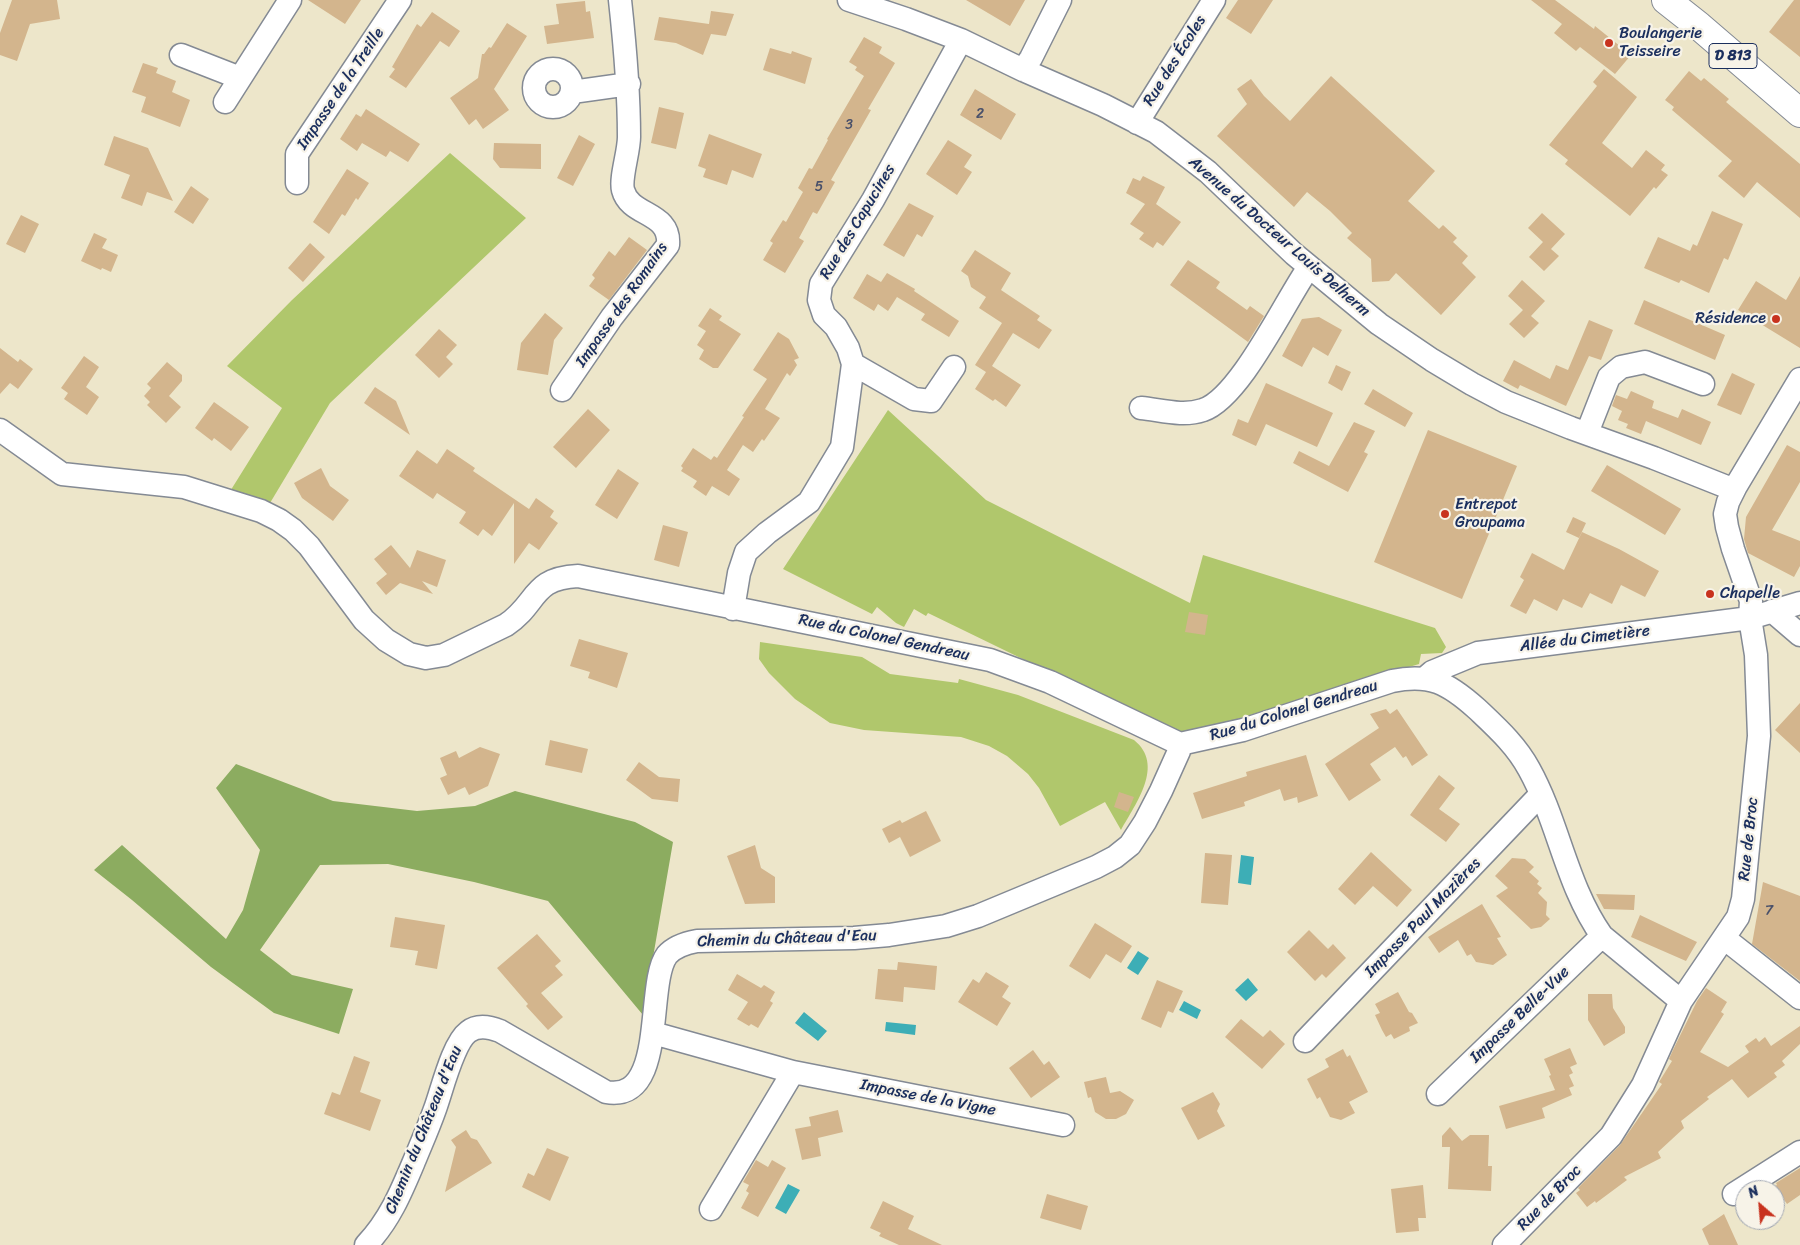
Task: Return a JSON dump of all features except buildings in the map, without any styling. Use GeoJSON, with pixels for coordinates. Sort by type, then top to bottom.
{"type":"FeatureCollection","features":[{"type":"Feature","properties":{"kind":"main road","name":"D 813"},"geometry":{"type":"LineString","coordinates":[[1666,0],[1800,113]]}},
{"type":"Feature","properties":{"kind":"street"},"geometry":{"type":"LineString","coordinates":[[225,102],[290,0]]}},
{"type":"Feature","properties":{"kind":"street","name":"Impasse de la Treille"},"geometry":{"type":"LineString","coordinates":[[297,183],[297,154],[400,0]]}},
{"type":"Feature","properties":{"kind":"street","name":"Impasse des Romains"},"geometry":{"type":"LineString","coordinates":[[562,390],[612,317],[668,245],[669,234],[665,226],[626,199],[622,187],[629,140],[628,84],[620,0]]}},
{"type":"Feature","properties":{"kind":"street","name":"Avenue du Docteur Louis Delherm"},"geometry":{"type":"LineString","coordinates":[[848,0],[961,40],[1103,105],[1156,132],[1208,172],[1309,266],[1379,324],[1440,365],[1506,402],[1726,487],[1736,486]]}},
{"type":"Feature","properties":{"kind":"street"},"geometry":{"type":"LineString","coordinates":[[1023,70],[1060,0]]}},
{"type":"Feature","properties":{"kind":"street","name":"Rue des Écoles"},"geometry":{"type":"LineString","coordinates":[[1137,123],[1214,0]]}},
{"type":"Feature","properties":{"kind":"street","name":"Rue des Capucines"},"geometry":{"type":"LineString","coordinates":[[733,609],[739,574],[746,552],[767,532],[809,502],[842,447],[853,364],[848,348],[836,327],[824,315],[819,300],[821,284],[872,200],[961,40]]}},
{"type":"Feature","properties":{"kind":"street"},"geometry":{"type":"LineString","coordinates":[[181,55],[240,78]]}},
{"type":"Feature","properties":{"kind":"street"},"geometry":{"type":"LineString","coordinates":[[572,92],[628,84]]}},
{"type":"Feature","properties":{"kind":"street"},"geometry":{"type":"LineString","coordinates":[[1141,408],[1178,413],[1200,411],[1215,405],[1230,390],[1249,364],[1309,266]]}},
{"type":"Feature","properties":{"kind":"street"},"geometry":{"type":"LineString","coordinates":[[1587,433],[1609,377],[1621,367],[1645,362],[1703,384]]}},
{"type":"Feature","properties":{"kind":"street"},"geometry":{"type":"LineString","coordinates":[[853,364],[914,399],[931,402],[954,368]]}},
{"type":"Feature","properties":{"kind":"street","name":"Rue de Broc"},"geometry":{"type":"LineString","coordinates":[[1504,1245],[1611,1136],[1643,1085],[1681,1001],[1738,917],[1743,899],[1759,736],[1756,655],[1750,618],[1751,601],[1731,541],[1725,514],[1736,486],[1800,379]]}},
{"type":"Feature","properties":{"kind":"street","name":"Rue du Colonel Gendreau"},"geometry":{"type":"LineString","coordinates":[[0,430],[62,474],[184,487],[262,510],[294,530],[309,546],[364,620],[386,640],[409,654],[426,658],[444,655],[470,644],[515,619],[543,586],[553,580],[578,576],[990,660],[1050,682],[1180,744],[1243,730],[1392,681],[1425,678],[1437,682],[1450,688],[1467,700],[1504,734],[1518,751],[1541,794],[1571,878],[1593,923],[1602,936],[1681,1001]]}},
{"type":"Feature","properties":{"kind":"street","name":"Allée du Cimetière"},"geometry":{"type":"LineString","coordinates":[[1425,678],[1432,672],[1478,653],[1750,618],[1800,603]]}},
{"type":"Feature","properties":{"kind":"street"},"geometry":{"type":"LineString","coordinates":[[1772,610],[1800,635]]}},
{"type":"Feature","properties":{"kind":"street","name":"Chemin du Château d'Eau"},"geometry":{"type":"LineString","coordinates":[[366,1245],[388,1219],[400,1196],[435,1110],[456,1049],[468,1031],[478,1027],[490,1027],[606,1092],[626,1091],[636,1082],[644,1068],[653,1033],[660,969],[666,956],[674,948],[685,943],[697,941],[854,938],[907,933],[946,926],[978,916],[1054,885],[1115,857],[1130,845],[1145,822],[1161,791],[1179,751],[1180,744]]}},
{"type":"Feature","properties":{"kind":"street","name":"Impasse Paul Mazières"},"geometry":{"type":"LineString","coordinates":[[1306,1041],[1541,794]]}},
{"type":"Feature","properties":{"kind":"street","name":"Impasse Belle-Vue"},"geometry":{"type":"LineString","coordinates":[[1438,1094],[1602,936]]}},
{"type":"Feature","properties":{"kind":"street"},"geometry":{"type":"LineString","coordinates":[[1724,938],[1800,998]]}},
{"type":"Feature","properties":{"kind":"street","name":"Impasse de la Vigne"},"geometry":{"type":"LineString","coordinates":[[653,1033],[793,1072],[1063,1125]]}},
{"type":"Feature","properties":{"kind":"street"},"geometry":{"type":"LineString","coordinates":[[711,1209],[793,1072]]}},
{"type":"Feature","properties":{"kind":"street"},"geometry":{"type":"LineString","coordinates":[[1734,1194],[1800,1152]]}},
{"type":"Feature","properties":{"kind":"green space"},"geometry":{"type":"Polygon","coordinates":[[[450,153],[526,218],[330,403],[267,508],[224,501],[282,408],[227,366],[292,300],[450,153]]]}},
{"type":"Feature","properties":{"kind":"green space"},"geometry":{"type":"Polygon","coordinates":[[[888,410],[986,500],[1190,603],[1203,555],[1435,628],[1446,647],[1442,653],[1421,654],[1419,664],[1181,736],[928,613],[926,616],[914,609],[904,627],[896,623],[877,607],[872,614],[783,569],[888,410]]]}},
{"type":"Feature","properties":{"kind":"green space"},"geometry":{"type":"Polygon","coordinates":[[[760,642],[862,657],[890,674],[958,683],[959,679],[1018,695],[1134,740],[1143,750],[1147,761],[1145,784],[1121,830],[1105,802],[1060,826],[1039,788],[1028,774],[1007,756],[989,746],[961,737],[864,730],[830,723],[795,699],[769,673],[759,659],[760,642]]]}},
{"type":"Feature","properties":{"kind":"green space"},"geometry":{"type":"Polygon","coordinates":[[[236,764],[333,801],[417,811],[475,806],[515,791],[635,822],[673,842],[643,1015],[548,901],[474,882],[388,864],[320,865],[260,950],[292,975],[353,989],[339,1034],[274,1013],[211,967],[94,870],[122,845],[226,939],[243,910],[260,850],[216,788],[236,764]]]}},
{"type":"Feature","properties":{"kind":"water"},"geometry":{"type":"Polygon","coordinates":[[[1241,855],[1254,857],[1251,885],[1238,883],[1241,855]]]}},
{"type":"Feature","properties":{"kind":"water"},"geometry":{"type":"Polygon","coordinates":[[[1138,951],[1149,958],[1138,975],[1127,968],[1138,951]]]}},
{"type":"Feature","properties":{"kind":"water"},"geometry":{"type":"Polygon","coordinates":[[[1248,978],[1258,990],[1246,1001],[1235,990],[1248,978]]]}},
{"type":"Feature","properties":{"kind":"water"},"geometry":{"type":"Polygon","coordinates":[[[1184,1001],[1201,1010],[1197,1019],[1179,1010],[1184,1001]]]}},
{"type":"Feature","properties":{"kind":"water"},"geometry":{"type":"Polygon","coordinates":[[[804,1012],[827,1031],[818,1041],[795,1023],[804,1012]]]}},
{"type":"Feature","properties":{"kind":"water"},"geometry":{"type":"Polygon","coordinates":[[[886,1022],[916,1025],[915,1035],[885,1031],[886,1022]]]}},
{"type":"Feature","properties":{"kind":"water"},"geometry":{"type":"Polygon","coordinates":[[[788,1184],[800,1190],[786,1214],[775,1208],[788,1184]]]}},
{"type":"Feature","properties":{"kind":"place","name":"Boulangerie Teisseire"},"geometry":{"type":"Point","coordinates":[1609,43]}},
{"type":"Feature","properties":{"kind":"place","name":"Résidence"},"geometry":{"type":"Point","coordinates":[1776,319]}},
{"type":"Feature","properties":{"kind":"place","name":"Entrepot Groupama"},"geometry":{"type":"Point","coordinates":[1445,514]}},
{"type":"Feature","properties":{"kind":"place","name":"Chapelle"},"geometry":{"type":"Point","coordinates":[1710,594]}}]}
